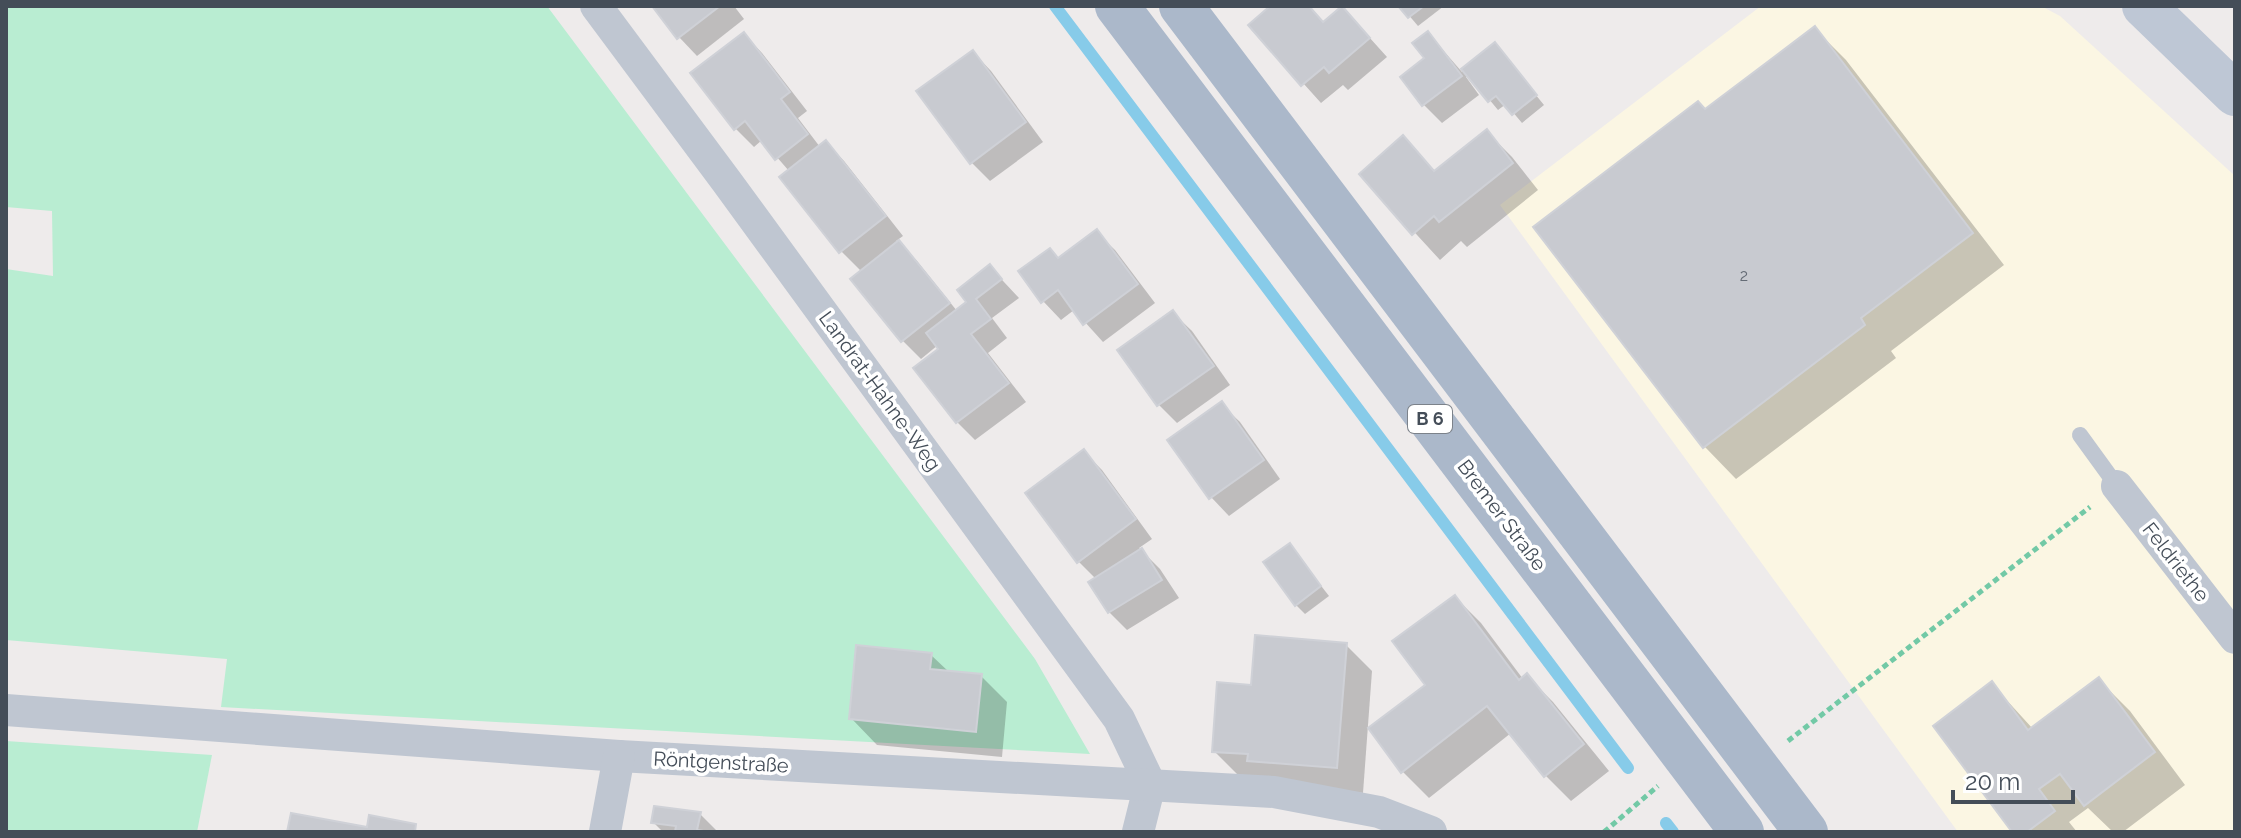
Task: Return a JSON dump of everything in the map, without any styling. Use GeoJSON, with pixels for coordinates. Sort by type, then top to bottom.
{"type":"FeatureCollection","features":[{"type":"Feature","properties":{"kind":"main road","name":"Bremer Straße"},"geometry":{"type":"LineString","coordinates":[[1117,6],[1742,832]]}},
{"type":"Feature","properties":{"kind":"main road","name":"B 6"},"geometry":{"type":"LineString","coordinates":[[1181,6],[1806,832]]}},
{"type":"Feature","properties":{"kind":"street","name":"Landrat-Hahne-Weg"},"geometry":{"type":"LineString","coordinates":[[596,6],[1119,719],[1150,784]]}},
{"type":"Feature","properties":{"kind":"street"},"geometry":{"type":"LineString","coordinates":[[2144,6],[2235,94]]}},
{"type":"Feature","properties":{"kind":"street","name":"Feldriethe"},"geometry":{"type":"LineString","coordinates":[[2117,486],[2235,638]]}},
{"type":"Feature","properties":{"kind":"street","name":"Röntgenstraße"},"geometry":{"type":"LineString","coordinates":[[6,710],[619,756],[1274,792],[1379,812],[1431,832]]}},
{"type":"Feature","properties":{"kind":"street"},"geometry":{"type":"LineString","coordinates":[[605,832],[619,756]]}},
{"type":"Feature","properties":{"kind":"street"},"geometry":{"type":"LineString","coordinates":[[1138,832],[1150,784]]}},
{"type":"Feature","properties":{"kind":"lane"},"geometry":{"type":"LineString","coordinates":[[2080,435],[2117,486]]}},
{"type":"Feature","properties":{"kind":"path"},"geometry":{"type":"LineString","coordinates":[[1787,742],[2117,486]]}},
{"type":"Feature","properties":{"kind":"path"},"geometry":{"type":"LineString","coordinates":[[1604,832],[1668,777]]}},
{"type":"Feature","properties":{"kind":"shaded area"},"geometry":{"type":"Polygon","coordinates":[[[1761,6],[2041,6],[2060,16],[2235,176],[2235,832],[1958,832],[1500,205],[1761,6]]]}},
{"type":"Feature","properties":{"kind":"green space"},"geometry":{"type":"Polygon","coordinates":[[[6,6],[547,6],[1035,659],[1090,754],[221,707],[227,659],[6,640],[6,269],[53,276],[52,211],[6,207],[6,6]]]}},
{"type":"Feature","properties":{"kind":"green space"},"geometry":{"type":"Polygon","coordinates":[[[6,741],[212,755],[197,832],[6,832],[6,741]]]}},
{"type":"Feature","properties":{"kind":"building"},"geometry":{"type":"Polygon","coordinates":[[[652,6],[720,6],[677,39],[652,6]]]}},
{"type":"Feature","properties":{"kind":"building"},"geometry":{"type":"Polygon","coordinates":[[[1270,6],[1309,6],[1323,22],[1342,6],[1370,38],[1329,73],[1324,67],[1301,86],[1248,25],[1270,6]]]}},
{"type":"Feature","properties":{"kind":"building"},"geometry":{"type":"Polygon","coordinates":[[[1398,6],[1424,6],[1408,18],[1398,6]]]}},
{"type":"Feature","properties":{"kind":"building"},"geometry":{"type":"Polygon","coordinates":[[[1815,26],[1973,233],[1861,318],[1865,325],[1703,448],[1533,227],[1698,101],[1705,109],[1815,26]]]}},
{"type":"Feature","properties":{"kind":"building"},"geometry":{"type":"Polygon","coordinates":[[[1428,31],[1462,76],[1422,106],[1400,77],[1424,58],[1412,43],[1428,31]]]}},
{"type":"Feature","properties":{"kind":"building"},"geometry":{"type":"Polygon","coordinates":[[[744,32],[790,92],[781,99],[808,134],[775,160],[745,121],[734,130],[690,73],[744,32]]]}},
{"type":"Feature","properties":{"kind":"building"},"geometry":{"type":"Polygon","coordinates":[[[1495,42],[1537,95],[1512,115],[1496,96],[1488,102],[1461,69],[1495,42]]]}},
{"type":"Feature","properties":{"kind":"building"},"geometry":{"type":"Polygon","coordinates":[[[973,50],[1026,122],[970,164],[916,91],[973,50]]]}},
{"type":"Feature","properties":{"kind":"building"},"geometry":{"type":"Polygon","coordinates":[[[1487,129],[1513,163],[1439,222],[1434,216],[1412,235],[1359,174],[1403,135],[1434,171],[1487,129]]]}},
{"type":"Feature","properties":{"kind":"building"},"geometry":{"type":"Polygon","coordinates":[[[826,140],[886,216],[839,253],[779,177],[826,140]]]}},
{"type":"Feature","properties":{"kind":"building"},"geometry":{"type":"Polygon","coordinates":[[[1097,229],[1138,284],[1083,325],[1058,290],[1041,303],[1018,271],[1050,248],[1058,258],[1097,229]]]}},
{"type":"Feature","properties":{"kind":"building"},"geometry":{"type":"Polygon","coordinates":[[[899,240],[950,303],[901,342],[850,279],[899,240]]]}},
{"type":"Feature","properties":{"kind":"building"},"geometry":{"type":"Polygon","coordinates":[[[990,264],[1002,279],[976,299],[991,319],[971,334],[1009,383],[956,423],[913,368],[938,349],[926,333],[966,302],[957,290],[990,264]]]}},
{"type":"Feature","properties":{"kind":"building"},"geometry":{"type":"Polygon","coordinates":[[[1173,310],[1214,366],[1157,406],[1117,350],[1173,310]]]}},
{"type":"Feature","properties":{"kind":"building"},"geometry":{"type":"Polygon","coordinates":[[[1222,401],[1264,460],[1209,499],[1167,440],[1222,401]]]}},
{"type":"Feature","properties":{"kind":"building"},"geometry":{"type":"Polygon","coordinates":[[[1084,449],[1136,519],[1077,563],[1025,493],[1084,449]]]}},
{"type":"Feature","properties":{"kind":"building"},"geometry":{"type":"Polygon","coordinates":[[[1290,543],[1321,586],[1295,606],[1263,562],[1290,543]]]}},
{"type":"Feature","properties":{"kind":"building"},"geometry":{"type":"Polygon","coordinates":[[[1142,548],[1162,580],[1108,613],[1088,582],[1142,548]]]}},
{"type":"Feature","properties":{"kind":"building"},"geometry":{"type":"Polygon","coordinates":[[[1455,595],[1519,680],[1527,673],[1584,744],[1544,777],[1487,706],[1401,773],[1368,728],[1425,685],[1392,641],[1455,595]]]}},
{"type":"Feature","properties":{"kind":"building"},"geometry":{"type":"Polygon","coordinates":[[[1255,635],[1347,643],[1337,768],[1247,761],[1248,754],[1212,752],[1217,682],[1251,685],[1255,635]]]}},
{"type":"Feature","properties":{"kind":"building"},"geometry":{"type":"Polygon","coordinates":[[[856,645],[932,653],[930,669],[982,674],[976,732],[849,719],[856,645]]]}},
{"type":"Feature","properties":{"kind":"building"},"geometry":{"type":"Polygon","coordinates":[[[2099,677],[2155,752],[2084,806],[2060,774],[2039,789],[2055,811],[2027,832],[2012,832],[1933,726],[1992,681],[2028,730],[2099,677]]]}},
{"type":"Feature","properties":{"kind":"building"},"geometry":{"type":"Polygon","coordinates":[[[654,806],[701,812],[697,830],[710,832],[675,832],[676,826],[651,823],[654,806]]]}},
{"type":"Feature","properties":{"kind":"building"},"geometry":{"type":"Polygon","coordinates":[[[291,813],[367,827],[369,815],[416,824],[415,832],[287,832],[291,813]]]}},
{"type":"Feature","properties":{"kind":"waterway"},"geometry":{"type":"LineString","coordinates":[[1055,6],[1628,768]]}},
{"type":"Feature","properties":{"kind":"waterway"},"geometry":{"type":"LineString","coordinates":[[1666,823],[1673,832]]}}]}
